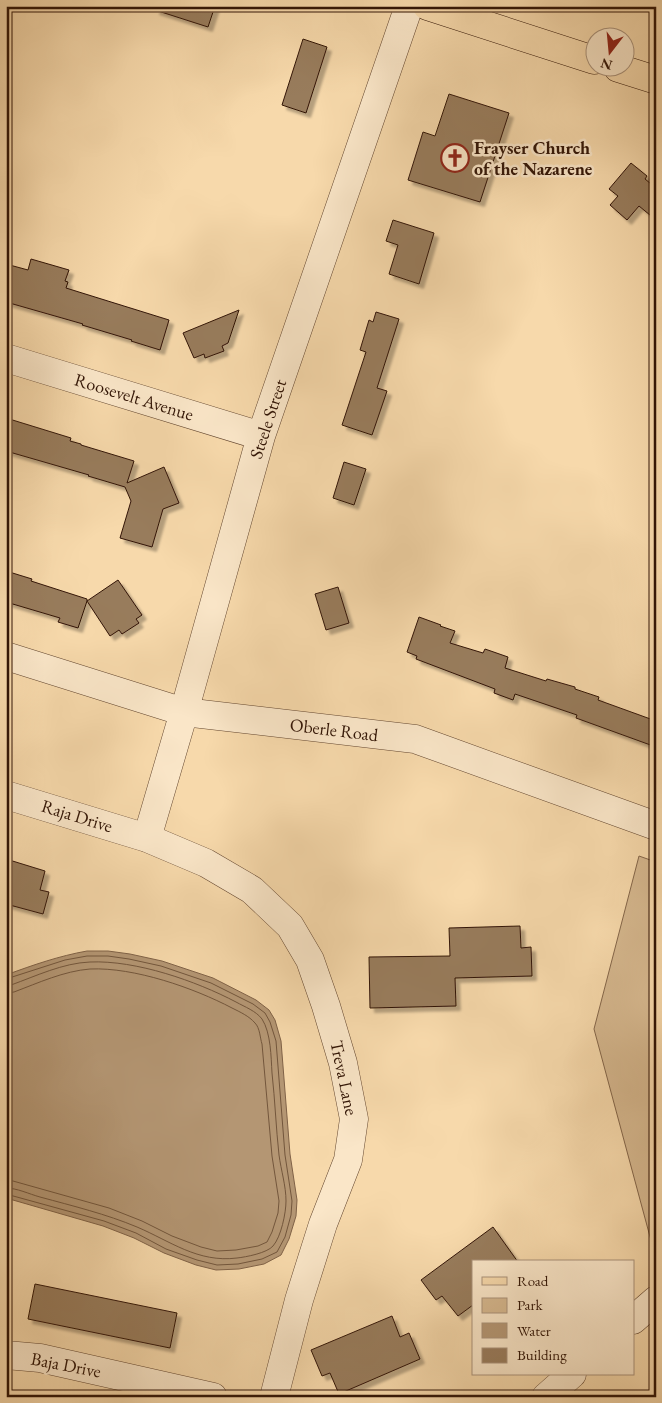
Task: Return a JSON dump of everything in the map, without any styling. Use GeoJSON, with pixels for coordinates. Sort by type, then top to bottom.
{"type":"FeatureCollection","features":[{"type":"Feature","properties":{"kind":"main road"},"geometry":{"type":"LineString","coordinates":[[427,6],[584,57]]}},
{"type":"Feature","properties":{"kind":"main road"},"geometry":{"type":"LineString","coordinates":[[634,73],[656,80]]}},
{"type":"Feature","properties":{"kind":"street","name":"Steele Street"},"geometry":{"type":"LineString","coordinates":[[147,838],[261,436],[409,6]]}},
{"type":"Feature","properties":{"kind":"street","name":"Roosevelt Avenue"},"geometry":{"type":"LineString","coordinates":[[6,358],[261,436]]}},
{"type":"Feature","properties":{"kind":"street","name":"Oberle Road"},"geometry":{"type":"LineString","coordinates":[[6,656],[184,712],[415,739],[656,826]]}},
{"type":"Feature","properties":{"kind":"street","name":"Raja Drive"},"geometry":{"type":"LineString","coordinates":[[6,795],[147,838]]}},
{"type":"Feature","properties":{"kind":"street","name":"Treva Lane"},"geometry":{"type":"LineString","coordinates":[[147,838],[206,863],[252,890],[290,926],[310,960],[343,1063],[354,1119],[348,1160],[323,1224],[299,1300],[274,1397]]}},
{"type":"Feature","properties":{"kind":"street"},"geometry":{"type":"LineString","coordinates":[[634,1319],[656,1300]]}},
{"type":"Feature","properties":{"kind":"street","name":"Baja Drive"},"geometry":{"type":"LineString","coordinates":[[6,1355],[40,1358],[213,1397]]}},
{"type":"Feature","properties":{"kind":"street"},"geometry":{"type":"LineString","coordinates":[[546,1397],[570,1376]]}},
{"type":"Feature","properties":{"kind":"green space"},"geometry":{"type":"Polygon","coordinates":[[[639,856],[656,862],[656,1259],[594,1029],[639,856]]]}},
{"type":"Feature","properties":{"kind":"water"},"geometry":{"type":"Polygon","coordinates":[[[87,951],[108,951],[162,961],[213,978],[256,1000],[269,1010],[275,1020],[281,1041],[290,1154],[297,1200],[296,1216],[289,1239],[281,1255],[264,1264],[239,1269],[216,1270],[164,1253],[134,1238],[103,1226],[6,1198],[6,975],[66,955],[87,951]]]}},
{"type":"Feature","properties":{"kind":"building"},"geometry":{"type":"Polygon","coordinates":[[[156,6],[215,6],[208,27],[155,10],[156,6]]]}},
{"type":"Feature","properties":{"kind":"building"},"geometry":{"type":"Polygon","coordinates":[[[303,39],[327,47],[306,113],[282,105],[303,39]]]}},
{"type":"Feature","properties":{"kind":"building","name":"Frayser Church of the Nazarene"},"geometry":{"type":"Polygon","coordinates":[[[449,94],[509,113],[480,202],[408,180],[423,132],[435,136],[449,94]]]}},
{"type":"Feature","properties":{"kind":"building"},"geometry":{"type":"Polygon","coordinates":[[[631,163],[647,176],[645,179],[656,188],[656,220],[639,206],[627,220],[610,205],[618,196],[609,189],[631,163]]]}},
{"type":"Feature","properties":{"kind":"building"},"geometry":{"type":"Polygon","coordinates":[[[393,220],[434,233],[419,284],[389,274],[398,245],[386,241],[393,220]]]}},
{"type":"Feature","properties":{"kind":"building"},"geometry":{"type":"Polygon","coordinates":[[[31,259],[69,270],[65,281],[68,282],[66,288],[169,320],[160,350],[83,324],[6,302],[6,264],[28,270],[31,259]]]}},
{"type":"Feature","properties":{"kind":"building"},"geometry":{"type":"Polygon","coordinates":[[[239,310],[228,343],[222,346],[224,351],[205,358],[204,354],[194,358],[183,333],[239,310]]]}},
{"type":"Feature","properties":{"kind":"building"},"geometry":{"type":"Polygon","coordinates":[[[376,312],[399,319],[377,388],[387,391],[372,435],[342,425],[366,352],[360,350],[369,320],[373,322],[376,312]]]}},
{"type":"Feature","properties":{"kind":"building"},"geometry":{"type":"Polygon","coordinates":[[[6,418],[71,438],[70,441],[134,461],[127,483],[164,467],[179,503],[163,509],[152,547],[120,538],[131,501],[125,487],[6,451],[6,418]]]}},
{"type":"Feature","properties":{"kind":"building"},"geometry":{"type":"Polygon","coordinates":[[[344,462],[366,469],[354,505],[333,498],[344,462]]]}},
{"type":"Feature","properties":{"kind":"building"},"geometry":{"type":"Polygon","coordinates":[[[6,571],[87,599],[78,628],[58,622],[60,618],[6,602],[6,571]]]}},
{"type":"Feature","properties":{"kind":"building"},"geometry":{"type":"Polygon","coordinates":[[[118,580],[142,615],[136,619],[139,623],[122,634],[119,630],[110,636],[87,601],[118,580]]]}},
{"type":"Feature","properties":{"kind":"building"},"geometry":{"type":"Polygon","coordinates":[[[338,587],[349,623],[326,630],[315,594],[338,587]]]}},
{"type":"Feature","properties":{"kind":"building"},"geometry":{"type":"Polygon","coordinates":[[[419,617],[455,631],[450,643],[483,653],[485,649],[508,657],[505,668],[546,681],[547,679],[575,687],[575,689],[599,697],[598,700],[656,721],[656,747],[576,718],[577,715],[515,694],[513,700],[494,693],[495,689],[416,659],[417,656],[407,652],[419,617]]]}},
{"type":"Feature","properties":{"kind":"building"},"geometry":{"type":"Polygon","coordinates":[[[6,859],[45,871],[40,890],[49,892],[43,914],[6,904],[6,859]]]}},
{"type":"Feature","properties":{"kind":"building"},"geometry":{"type":"Polygon","coordinates":[[[520,926],[521,948],[531,947],[532,976],[455,978],[456,1006],[370,1008],[369,957],[450,956],[449,928],[520,926]]]}},
{"type":"Feature","properties":{"kind":"building"},"geometry":{"type":"Polygon","coordinates":[[[493,1227],[517,1260],[472,1260],[472,1306],[458,1316],[442,1296],[436,1300],[421,1280],[493,1227]]]}},
{"type":"Feature","properties":{"kind":"building"},"geometry":{"type":"Polygon","coordinates":[[[35,1284],[177,1313],[170,1348],[28,1319],[35,1284]]]}},
{"type":"Feature","properties":{"kind":"building"},"geometry":{"type":"Polygon","coordinates":[[[392,1316],[400,1337],[409,1333],[420,1359],[339,1394],[330,1373],[322,1376],[311,1350],[392,1316]]]}},
{"type":"Feature","properties":{"kind":"place","name":"Frayser Church of the Nazarene"},"geometry":{"type":"Point","coordinates":[455,158]}}]}
